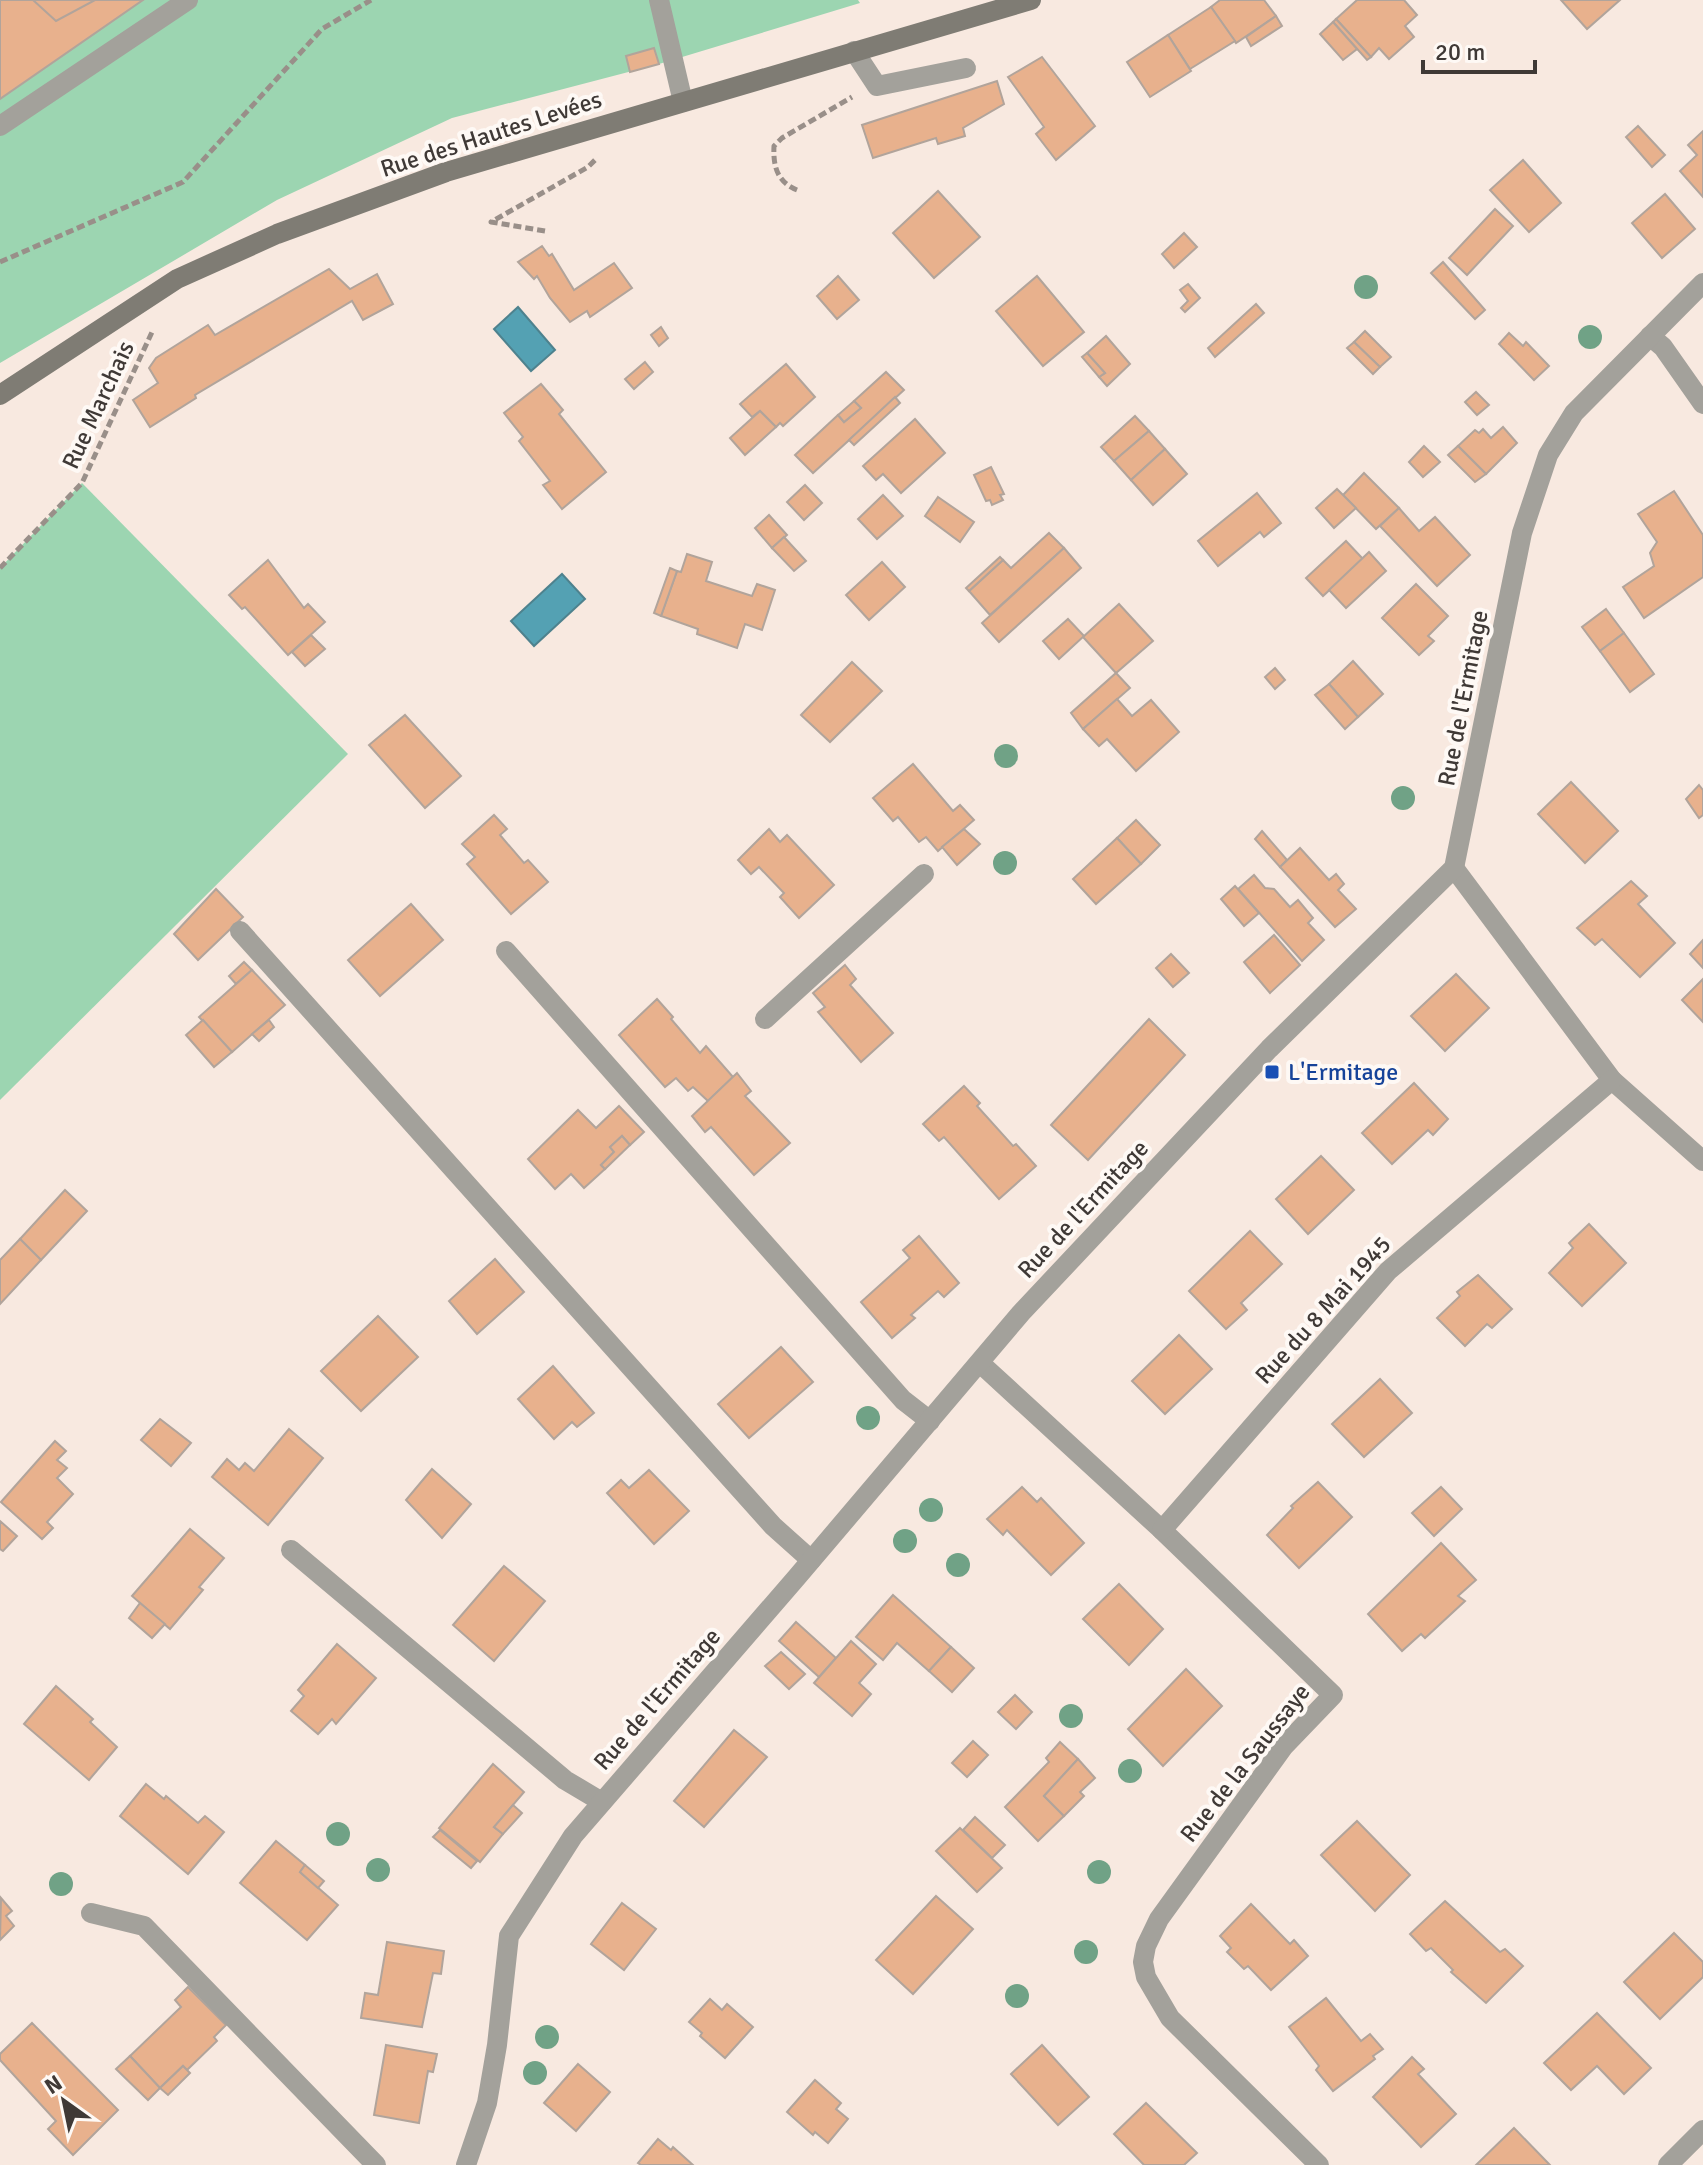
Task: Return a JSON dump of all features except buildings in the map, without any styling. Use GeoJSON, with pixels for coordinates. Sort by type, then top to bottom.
{"type":"FeatureCollection","features":[{"type":"Feature","properties":{"kind":"street"},"geometry":{"type":"LineString","coordinates":[[0,126],[188,0]]}},
{"type":"Feature","properties":{"kind":"street"},"geometry":{"type":"LineString","coordinates":[[659,0],[683,102]]}},
{"type":"Feature","properties":{"kind":"street","name":"Rue des Hautes Levées"},"geometry":{"type":"LineString","coordinates":[[0,395],[177,279],[277,234],[446,172],[1031,0]]}},
{"type":"Feature","properties":{"kind":"street"},"geometry":{"type":"LineString","coordinates":[[854,51],[877,86],[966,68]]}},
{"type":"Feature","properties":{"kind":"street","name":"Rue de l'Ermitage"},"geometry":{"type":"LineString","coordinates":[[466,2165],[487,2103],[509,1936],[573,1836],[1021,1313],[1269,1049],[1454,868],[1522,533],[1548,455],[1574,413],[1703,283]]}},
{"type":"Feature","properties":{"kind":"street"},"geometry":{"type":"LineString","coordinates":[[1650,336],[1663,347],[1703,404]]}},
{"type":"Feature","properties":{"kind":"street"},"geometry":{"type":"LineString","coordinates":[[1454,868],[1612,1080],[1703,1161]]}},
{"type":"Feature","properties":{"kind":"street"},"geometry":{"type":"LineString","coordinates":[[765,1019],[924,874]]}},
{"type":"Feature","properties":{"kind":"street"},"geometry":{"type":"LineString","coordinates":[[240,931],[773,1526],[811,1560]]}},
{"type":"Feature","properties":{"kind":"street"},"geometry":{"type":"LineString","coordinates":[[506,951],[903,1400],[930,1421]]}},
{"type":"Feature","properties":{"kind":"street","name":"Rue du 8 Mai 1945"},"geometry":{"type":"LineString","coordinates":[[1162,1530],[1388,1271],[1612,1080]]}},
{"type":"Feature","properties":{"kind":"street","name":"Rue de la Saussaye"},"geometry":{"type":"LineString","coordinates":[[980,1363],[1162,1530],[1333,1695],[1284,1746],[1168,1907],[1146,1946],[1143,1962],[1146,1977],[1170,2018],[1319,2165]]}},
{"type":"Feature","properties":{"kind":"street"},"geometry":{"type":"LineString","coordinates":[[291,1550],[565,1780],[602,1802]]}},
{"type":"Feature","properties":{"kind":"street"},"geometry":{"type":"LineString","coordinates":[[91,1913],[144,1926],[376,2165]]}},
{"type":"Feature","properties":{"kind":"street"},"geometry":{"type":"LineString","coordinates":[[1668,2165],[1703,2130]]}},
{"type":"Feature","properties":{"kind":"path"},"geometry":{"type":"LineString","coordinates":[[0,262],[183,182],[322,29],[371,0]]}},
{"type":"Feature","properties":{"kind":"path"},"geometry":{"type":"LineString","coordinates":[[797,190],[786,186],[777,173],[773,163],[774,146],[782,138],[855,95],[877,86]]}},
{"type":"Feature","properties":{"kind":"path"},"geometry":{"type":"LineString","coordinates":[[545,231],[491,222],[588,167],[598,157]]}},
{"type":"Feature","properties":{"kind":"path","name":"Rue Marchais"},"geometry":{"type":"LineString","coordinates":[[0,568],[82,483],[177,279]]}},
{"type":"Feature","properties":{"kind":"green space"},"geometry":{"type":"Polygon","coordinates":[[[0,0],[858,0],[860,3],[659,64],[452,118],[277,200],[0,363],[0,0]]]}},
{"type":"Feature","properties":{"kind":"green space"},"geometry":{"type":"Polygon","coordinates":[[[82,483],[348,754],[0,1100],[0,568],[82,483]]]}},
{"type":"Feature","properties":{"kind":"water"},"geometry":{"type":"Polygon","coordinates":[[[518,307],[555,350],[531,371],[494,329],[518,307]]]}},
{"type":"Feature","properties":{"kind":"water"},"geometry":{"type":"Polygon","coordinates":[[[562,574],[585,599],[534,646],[511,621],[562,574]]]}},
{"type":"Feature","properties":{"kind":"place","name":"L'Ermitage"},"geometry":{"type":"Point","coordinates":[1272,1072]}}]}
